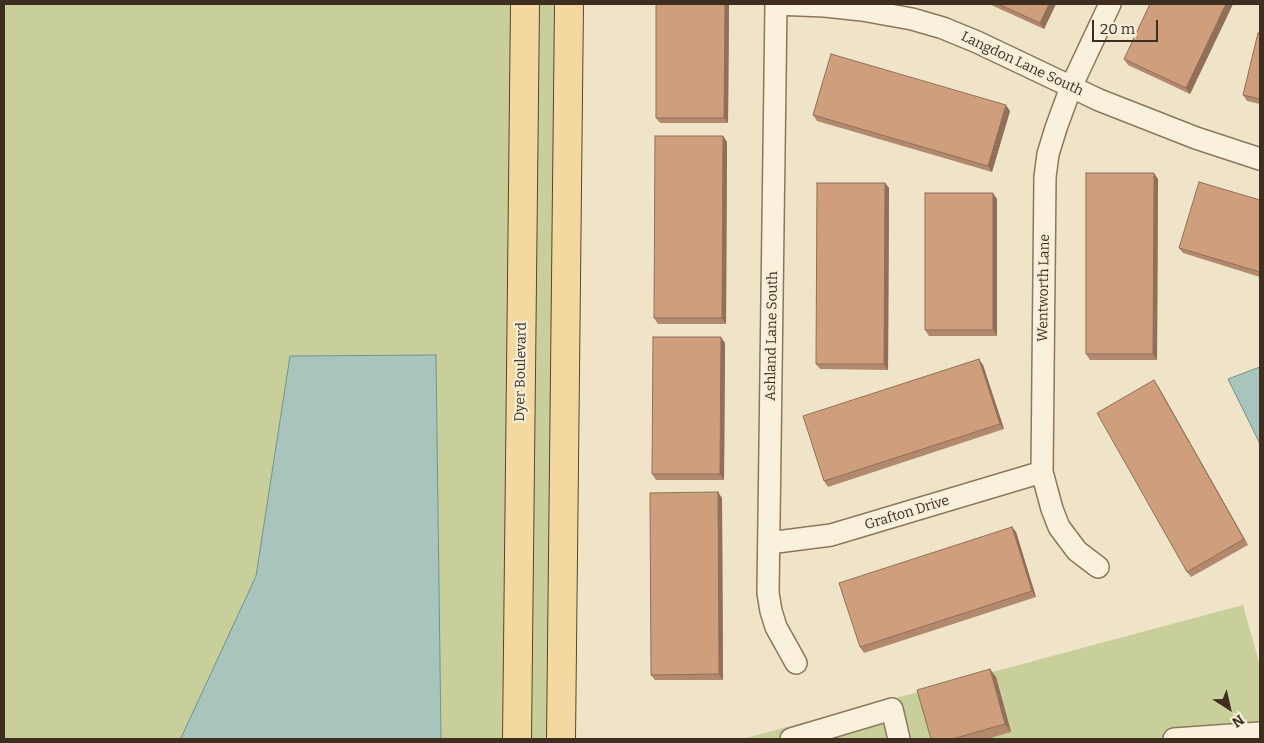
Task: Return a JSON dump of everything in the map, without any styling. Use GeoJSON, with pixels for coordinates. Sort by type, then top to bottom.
{"type":"FeatureCollection","features":[{"type":"Feature","properties":{"kind":"main road","name":"Dyer Boulevard"},"geometry":{"type":"LineString","coordinates":[[517,739],[525,4]]}},
{"type":"Feature","properties":{"kind":"main road"},"geometry":{"type":"LineString","coordinates":[[562,739],[570,4]]}},
{"type":"Feature","properties":{"kind":"street","name":"Langdon Lane South"},"geometry":{"type":"LineString","coordinates":[[776,4],[862,10],[943,28],[977,42],[1099,100],[1187,134],[1260,159]]}},
{"type":"Feature","properties":{"kind":"street","name":"Ashland Lane South"},"geometry":{"type":"LineString","coordinates":[[776,4],[768,593],[771,611],[784,643],[796,663]]}},
{"type":"Feature","properties":{"kind":"street","name":"Wentworth Lane"},"geometry":{"type":"LineString","coordinates":[[1098,567],[1077,550],[1059,527],[1052,510],[1042,472],[1045,177],[1048,154],[1071,87],[1110,4]]}},
{"type":"Feature","properties":{"kind":"street","name":"Grafton Drive"},"geometry":{"type":"LineString","coordinates":[[769,542],[831,535],[1042,472]]}},
{"type":"Feature","properties":{"kind":"street"},"geometry":{"type":"LineString","coordinates":[[791,739],[892,709],[899,739]]}},
{"type":"Feature","properties":{"kind":"street"},"geometry":{"type":"LineString","coordinates":[[1174,739],[1260,733]]}},
{"type":"Feature","properties":{"kind":"green space"},"geometry":{"type":"Polygon","coordinates":[[[4,4],[514,4],[505,739],[441,739],[436,355],[290,356],[256,576],[181,738],[4,739],[4,4]]]}},
{"type":"Feature","properties":{"kind":"green space"},"geometry":{"type":"Polygon","coordinates":[[[537,4],[558,4],[550,739],[529,739],[537,4]]]}},
{"type":"Feature","properties":{"kind":"green space"},"geometry":{"type":"Polygon","coordinates":[[[1243,605],[1260,666],[1260,739],[742,739],[1243,605]]]}},
{"type":"Feature","properties":{"kind":"water"},"geometry":{"type":"Polygon","coordinates":[[[436,355],[441,739],[178,739],[181,738],[256,576],[290,356],[436,355]]]}},
{"type":"Feature","properties":{"kind":"water"},"geometry":{"type":"Polygon","coordinates":[[[1260,367],[1260,444],[1228,379],[1260,367]]]}},
{"type":"Feature","properties":{"kind":"building"},"geometry":{"type":"Polygon","coordinates":[[[656,4],[725,4],[724,118],[656,118],[656,4]]]}},
{"type":"Feature","properties":{"kind":"building"},"geometry":{"type":"Polygon","coordinates":[[[998,4],[1049,4],[1040,23],[998,4]]]}},
{"type":"Feature","properties":{"kind":"building"},"geometry":{"type":"Polygon","coordinates":[[[1150,4],[1226,4],[1186,88],[1124,59],[1150,4]]]}},
{"type":"Feature","properties":{"kind":"building"},"geometry":{"type":"Polygon","coordinates":[[[1258,33],[1260,34],[1260,99],[1243,95],[1258,33]]]}},
{"type":"Feature","properties":{"kind":"building"},"geometry":{"type":"Polygon","coordinates":[[[831,54],[1006,105],[988,166],[813,115],[831,54]]]}},
{"type":"Feature","properties":{"kind":"building"},"geometry":{"type":"Polygon","coordinates":[[[655,136],[723,136],[722,318],[654,318],[655,136]]]}},
{"type":"Feature","properties":{"kind":"building"},"geometry":{"type":"Polygon","coordinates":[[[1086,173],[1154,173],[1153,354],[1086,354],[1086,173]]]}},
{"type":"Feature","properties":{"kind":"building"},"geometry":{"type":"Polygon","coordinates":[[[1199,182],[1260,200],[1260,272],[1179,248],[1199,182]]]}},
{"type":"Feature","properties":{"kind":"building"},"geometry":{"type":"Polygon","coordinates":[[[817,183],[885,183],[884,364],[816,364],[817,183]]]}},
{"type":"Feature","properties":{"kind":"building"},"geometry":{"type":"Polygon","coordinates":[[[925,193],[993,193],[993,330],[925,330],[925,193]]]}},
{"type":"Feature","properties":{"kind":"building"},"geometry":{"type":"Polygon","coordinates":[[[653,337],[721,337],[720,474],[652,474],[653,337]]]}},
{"type":"Feature","properties":{"kind":"building"},"geometry":{"type":"Polygon","coordinates":[[[979,359],[1000,424],[824,481],[803,416],[979,359]]]}},
{"type":"Feature","properties":{"kind":"building"},"geometry":{"type":"Polygon","coordinates":[[[1154,380],[1244,539],[1187,572],[1097,413],[1154,380]]]}},
{"type":"Feature","properties":{"kind":"building"},"geometry":{"type":"Polygon","coordinates":[[[718,492],[719,674],[651,675],[650,493],[718,492]]]}},
{"type":"Feature","properties":{"kind":"building"},"geometry":{"type":"Polygon","coordinates":[[[1012,527],[1032,591],[860,647],[839,583],[1012,527]]]}},
{"type":"Feature","properties":{"kind":"building"},"geometry":{"type":"Polygon","coordinates":[[[990,669],[1005,724],[952,739],[931,739],[917,690],[990,669]]]}}]}
